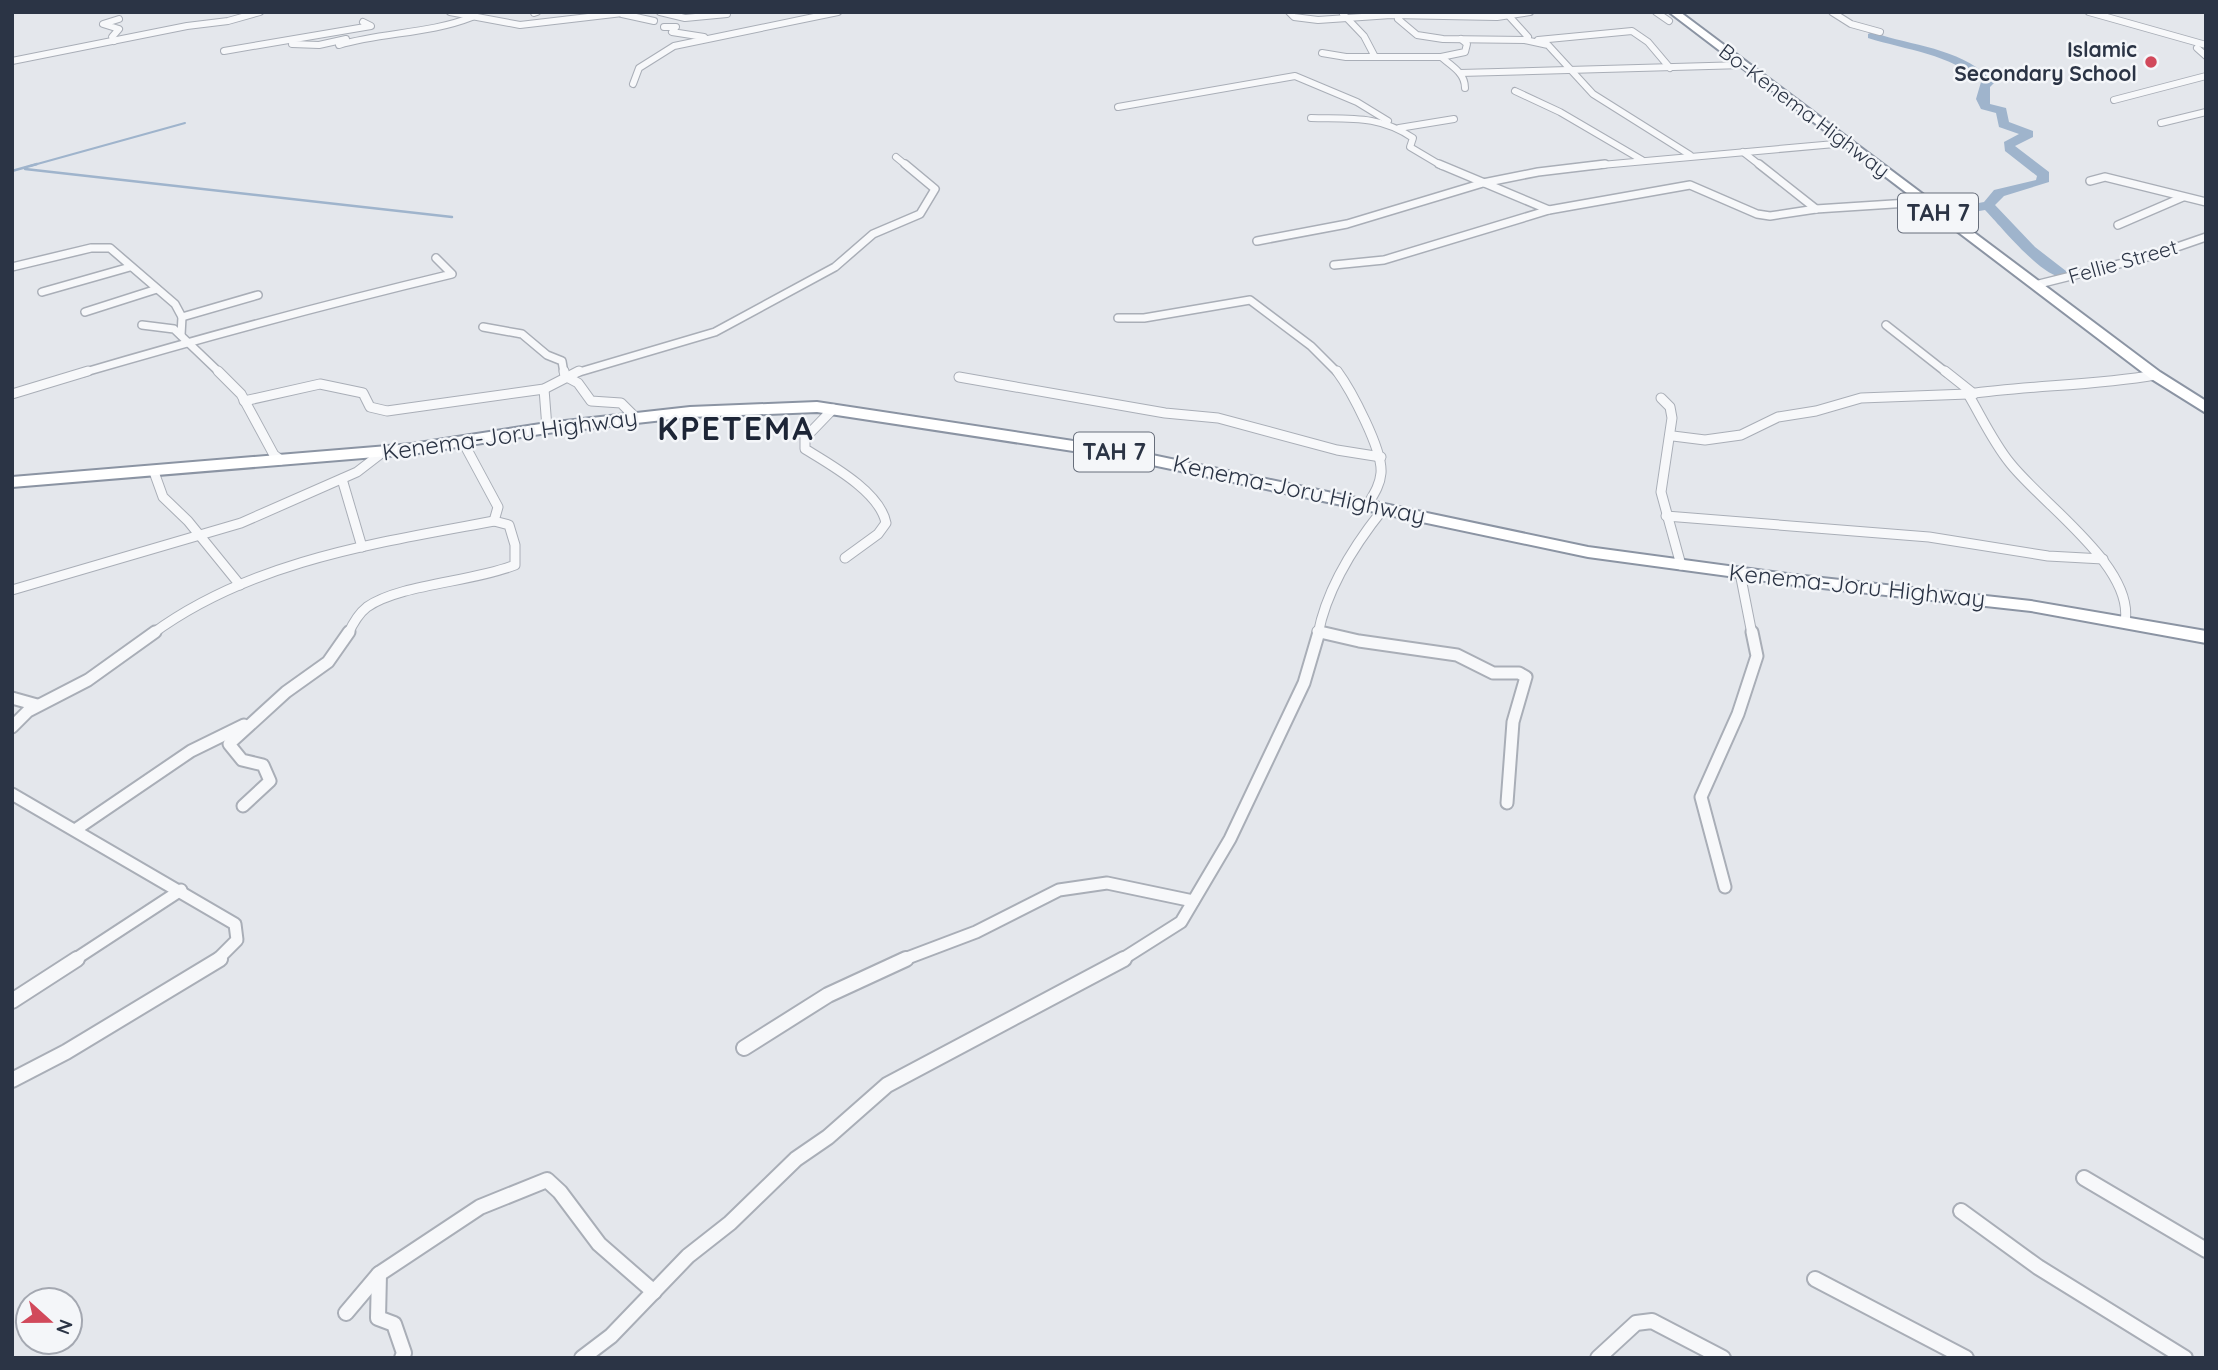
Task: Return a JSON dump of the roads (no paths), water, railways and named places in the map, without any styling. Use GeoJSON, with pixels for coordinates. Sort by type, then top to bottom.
{"type":"FeatureCollection","features":[{"type":"Feature","properties":{"kind":"highway","name":"Bo-Kenema Highway"},"geometry":{"type":"LineString","coordinates":[[1672,17],[1744,65],[1924,202],[2039,284],[2155,375],[2206,408]]}},
{"type":"Feature","properties":{"kind":"highway","name":"Kenema-Joru Highway"},"geometry":{"type":"LineString","coordinates":[[12,482],[383,452],[547,428],[736,408],[832,409],[1119,453],[1588,552],[1740,573],[1990,601],[2206,637]]}},
{"type":"Feature","properties":{"kind":"street"},"geometry":{"type":"LineString","coordinates":[[12,61],[228,22],[260,12]]}},
{"type":"Feature","properties":{"kind":"street"},"geometry":{"type":"LineString","coordinates":[[450,12],[520,25],[631,12]]}},
{"type":"Feature","properties":{"kind":"street"},"geometry":{"type":"LineString","coordinates":[[607,12],[654,21]]}},
{"type":"Feature","properties":{"kind":"street"},"geometry":{"type":"LineString","coordinates":[[660,12],[671,18],[686,20],[725,14]]}},
{"type":"Feature","properties":{"kind":"street"},"geometry":{"type":"LineString","coordinates":[[633,84],[639,68],[666,50],[838,12]]}},
{"type":"Feature","properties":{"kind":"street"},"geometry":{"type":"LineString","coordinates":[[1289,12],[1294,17],[1307,20],[1344,14],[1509,16],[1531,12]]}},
{"type":"Feature","properties":{"kind":"street"},"geometry":{"type":"LineString","coordinates":[[1656,12],[1672,17]]}},
{"type":"Feature","properties":{"kind":"street"},"geometry":{"type":"LineString","coordinates":[[1832,12],[1851,24],[1880,32]]}},
{"type":"Feature","properties":{"kind":"street"},"geometry":{"type":"LineString","coordinates":[[2089,12],[2206,46]]}},
{"type":"Feature","properties":{"kind":"street"},"geometry":{"type":"LineString","coordinates":[[701,36],[704,33],[697,27],[725,14]]}},
{"type":"Feature","properties":{"kind":"street"},"geometry":{"type":"LineString","coordinates":[[1344,14],[1367,41],[1374,55]]}},
{"type":"Feature","properties":{"kind":"street"},"geometry":{"type":"LineString","coordinates":[[1401,15],[1398,19],[1417,35],[1461,39],[1538,40],[1584,34],[1638,33],[1645,37],[1655,55],[1670,68]]}},
{"type":"Feature","properties":{"kind":"street"},"geometry":{"type":"LineString","coordinates":[[281,43],[319,45],[362,37],[445,28],[475,16]]}},
{"type":"Feature","properties":{"kind":"street"},"geometry":{"type":"LineString","coordinates":[[1509,16],[1527,39]]}},
{"type":"Feature","properties":{"kind":"street"},"geometry":{"type":"LineString","coordinates":[[114,41],[112,37],[119,29],[103,24],[119,19]]}},
{"type":"Feature","properties":{"kind":"street"},"geometry":{"type":"LineString","coordinates":[[456,22],[506,21]]}},
{"type":"Feature","properties":{"kind":"street"},"geometry":{"type":"LineString","coordinates":[[224,51],[281,43],[314,34],[351,32],[371,26],[363,22]]}},
{"type":"Feature","properties":{"kind":"street"},"geometry":{"type":"LineString","coordinates":[[664,27],[676,27],[672,32],[710,39]]}},
{"type":"Feature","properties":{"kind":"street"},"geometry":{"type":"LineString","coordinates":[[339,45],[362,37]]}},
{"type":"Feature","properties":{"kind":"street"},"geometry":{"type":"LineString","coordinates":[[1322,53],[1346,57],[1441,57],[1465,52],[1467,44],[1461,39]]}},
{"type":"Feature","properties":{"kind":"street"},"geometry":{"type":"LineString","coordinates":[[1538,40],[1548,45],[1594,94],[1690,155]]}},
{"type":"Feature","properties":{"kind":"street"},"geometry":{"type":"LineString","coordinates":[[2206,46],[2197,48],[2206,56]]}},
{"type":"Feature","properties":{"kind":"street"},"geometry":{"type":"LineString","coordinates":[[1441,57],[1460,73],[1465,80],[1465,88]]}},
{"type":"Feature","properties":{"kind":"street"},"geometry":{"type":"LineString","coordinates":[[1460,73],[1744,65]]}},
{"type":"Feature","properties":{"kind":"street"},"geometry":{"type":"LineString","coordinates":[[1118,107],[1295,76],[1357,102],[1413,138],[1409,143],[1416,152],[1549,210]]}},
{"type":"Feature","properties":{"kind":"street"},"geometry":{"type":"LineString","coordinates":[[2114,100],[2206,76]]}},
{"type":"Feature","properties":{"kind":"street"},"geometry":{"type":"LineString","coordinates":[[1515,91],[1560,112],[1643,161]]}},
{"type":"Feature","properties":{"kind":"street"},"geometry":{"type":"LineString","coordinates":[[2161,123],[2206,112]]}},
{"type":"Feature","properties":{"kind":"street"},"geometry":{"type":"LineString","coordinates":[[1311,118],[1365,118],[1396,127],[1454,119]]}},
{"type":"Feature","properties":{"kind":"street"},"geometry":{"type":"LineString","coordinates":[[1257,241],[1347,224],[1483,183],[1538,172],[1690,155],[1846,143]]}},
{"type":"Feature","properties":{"kind":"street"},"geometry":{"type":"LineString","coordinates":[[1743,152],[1816,209]]}},
{"type":"Feature","properties":{"kind":"street"},"geometry":{"type":"LineString","coordinates":[[244,401],[331,384],[363,393],[370,407],[387,411],[544,388],[565,376],[715,332],[835,267],[873,234],[920,214],[936,189],[896,157]]}},
{"type":"Feature","properties":{"kind":"street"},"geometry":{"type":"LineString","coordinates":[[2090,181],[2105,177],[2206,202]]}},
{"type":"Feature","properties":{"kind":"street"},"geometry":{"type":"LineString","coordinates":[[1335,265],[1393,258],[1549,210],[1690,185],[1762,215],[1924,202]]}},
{"type":"Feature","properties":{"kind":"street"},"geometry":{"type":"LineString","coordinates":[[2118,225],[2183,197]]}},
{"type":"Feature","properties":{"kind":"street","name":"Fellie Street"},"geometry":{"type":"LineString","coordinates":[[2039,284],[2141,259],[2206,237]]}},
{"type":"Feature","properties":{"kind":"street"},"geometry":{"type":"LineString","coordinates":[[12,267],[102,247],[112,249],[175,304],[182,317],[181,335]]}},
{"type":"Feature","properties":{"kind":"street"},"geometry":{"type":"LineString","coordinates":[[12,394],[255,323],[291,317],[321,305],[452,274],[436,258]]}},
{"type":"Feature","properties":{"kind":"street"},"geometry":{"type":"LineString","coordinates":[[42,292],[130,267]]}},
{"type":"Feature","properties":{"kind":"street"},"geometry":{"type":"LineString","coordinates":[[85,312],[157,289]]}},
{"type":"Feature","properties":{"kind":"street"},"geometry":{"type":"LineString","coordinates":[[182,317],[258,295]]}},
{"type":"Feature","properties":{"kind":"street"},"geometry":{"type":"LineString","coordinates":[[582,1358],[611,1336],[688,1256],[730,1223],[796,1159],[828,1137],[887,1085],[1148,946],[1181,922],[1230,839],[1304,683],[1316,647],[1317,631],[1336,582],[1376,506],[1381,457],[1358,403],[1333,368],[1302,339],[1250,300],[1144,318],[1118,318]]}},
{"type":"Feature","properties":{"kind":"street"},"geometry":{"type":"LineString","coordinates":[[142,325],[174,329],[237,389],[274,455],[281,460]]}},
{"type":"Feature","properties":{"kind":"street"},"geometry":{"type":"LineString","coordinates":[[1886,325],[1971,394],[2009,462],[2103,559],[2125,590],[2129,607],[2125,622]]}},
{"type":"Feature","properties":{"kind":"street"},"geometry":{"type":"LineString","coordinates":[[483,327],[522,334],[547,355],[562,361],[565,376]]}},
{"type":"Feature","properties":{"kind":"street"},"geometry":{"type":"LineString","coordinates":[[1673,436],[1705,440],[1741,435],[1778,417],[1816,411],[1861,398],[1971,394],[2008,387],[2122,381],[2155,375]]}},
{"type":"Feature","properties":{"kind":"street"},"geometry":{"type":"LineString","coordinates":[[565,376],[578,383],[592,401],[621,403],[635,418]]}},
{"type":"Feature","properties":{"kind":"street"},"geometry":{"type":"LineString","coordinates":[[959,377],[1072,395],[1128,408],[1139,406],[1165,413],[1218,418],[1337,450],[1381,457]]}},
{"type":"Feature","properties":{"kind":"street"},"geometry":{"type":"LineString","coordinates":[[544,388],[547,428]]}},
{"type":"Feature","properties":{"kind":"street"},"geometry":{"type":"LineString","coordinates":[[1661,398],[1670,407],[1673,436],[1662,471],[1661,494],[1681,565]]}},
{"type":"Feature","properties":{"kind":"street"},"geometry":{"type":"LineString","coordinates":[[832,409],[805,438],[805,449],[852,477],[854,484],[875,498],[886,511],[886,523],[878,534],[845,558]]}},
{"type":"Feature","properties":{"kind":"street"},"geometry":{"type":"LineString","coordinates":[[463,442],[498,507],[494,521]]}},
{"type":"Feature","properties":{"kind":"street"},"geometry":{"type":"LineString","coordinates":[[12,590],[200,536],[259,516],[370,465],[383,452]]}},
{"type":"Feature","properties":{"kind":"street"},"geometry":{"type":"LineString","coordinates":[[154,472],[163,497],[200,536],[240,585]]}},
{"type":"Feature","properties":{"kind":"street"},"geometry":{"type":"LineString","coordinates":[[342,479],[362,547]]}},
{"type":"Feature","properties":{"kind":"street"},"geometry":{"type":"LineString","coordinates":[[1666,516],[1929,537],[2048,556],[2103,559]]}},
{"type":"Feature","properties":{"kind":"street"},"geometry":{"type":"LineString","coordinates":[[12,727],[37,705],[89,680],[187,610],[240,585],[313,558],[362,547],[494,521],[509,525],[513,535],[515,565],[488,576],[393,595],[370,605],[352,620],[336,654],[327,664],[279,697],[270,709],[229,744],[232,754],[239,761],[263,765],[270,781],[243,806]]}},
{"type":"Feature","properties":{"kind":"street"},"geometry":{"type":"LineString","coordinates":[[1725,887],[1701,797],[1738,714],[1757,656],[1740,573]]}},
{"type":"Feature","properties":{"kind":"street"},"geometry":{"type":"LineString","coordinates":[[1317,631],[1359,641],[1457,655],[1493,673],[1519,673],[1526,677],[1517,695],[1514,712],[1507,803]]}},
{"type":"Feature","properties":{"kind":"street"},"geometry":{"type":"LineString","coordinates":[[12,698],[37,705]]}},
{"type":"Feature","properties":{"kind":"street"},"geometry":{"type":"LineString","coordinates":[[75,830],[191,751],[253,721]]}},
{"type":"Feature","properties":{"kind":"street"},"geometry":{"type":"LineString","coordinates":[[12,794],[181,890],[235,923],[239,931],[238,940],[218,960],[66,1052],[12,1080]]}},
{"type":"Feature","properties":{"kind":"street"},"geometry":{"type":"LineString","coordinates":[[744,1048],[828,995],[900,961],[976,932],[1059,890],[1107,883],[1193,901]]}},
{"type":"Feature","properties":{"kind":"street"},"geometry":{"type":"LineString","coordinates":[[12,1001],[181,890]]}},
{"type":"Feature","properties":{"kind":"street"},"geometry":{"type":"LineString","coordinates":[[2084,1178],[2206,1250]]}},
{"type":"Feature","properties":{"kind":"street"},"geometry":{"type":"LineString","coordinates":[[346,1312],[379,1274],[435,1233],[528,1185],[547,1180],[561,1190],[575,1215],[615,1261],[639,1277],[654,1292]]}},
{"type":"Feature","properties":{"kind":"street"},"geometry":{"type":"LineString","coordinates":[[1961,1211],[2038,1267],[2185,1358]]}},
{"type":"Feature","properties":{"kind":"street"},"geometry":{"type":"LineString","coordinates":[[379,1274],[378,1318],[394,1324],[404,1353],[402,1358]]}},
{"type":"Feature","properties":{"kind":"street"},"geometry":{"type":"LineString","coordinates":[[1815,1279],[1966,1358]]}},
{"type":"Feature","properties":{"kind":"street"},"geometry":{"type":"LineString","coordinates":[[1598,1358],[1636,1322],[1652,1321],[1723,1358]]}},
{"type":"Feature","properties":{"kind":"waterway"},"geometry":{"type":"LineString","coordinates":[[1880,32],[1872,36],[1964,64],[1988,83],[1984,85],[1982,99],[1985,106],[2002,111],[2003,124],[2029,134],[2008,145],[2019,159],[2040,170],[2044,175],[2042,182],[1999,193],[1988,205]]}},
{"type":"Feature","properties":{"kind":"waterway"},"geometry":{"type":"LineString","coordinates":[[30,166],[185,123]]}},
{"type":"Feature","properties":{"kind":"waterway"},"geometry":{"type":"LineString","coordinates":[[12,171],[37,164]]}},
{"type":"Feature","properties":{"kind":"waterway"},"geometry":{"type":"LineString","coordinates":[[25,169],[452,217]]}},
{"type":"Feature","properties":{"kind":"waterway"},"geometry":{"type":"LineString","coordinates":[[1938,205],[1968,209],[1988,205]]}},
{"type":"Feature","properties":{"kind":"waterway"},"geometry":{"type":"LineString","coordinates":[[1988,205],[2030,250],[2061,274]]}},
{"type":"Feature","properties":{"kind":"place","name":"Islamic Secondary School"},"geometry":{"type":"Point","coordinates":[2151,62]}},
{"type":"Feature","properties":{"kind":"district","name":"KPETEMA"},"geometry":{"type":"Point","coordinates":[736,429]}}]}
